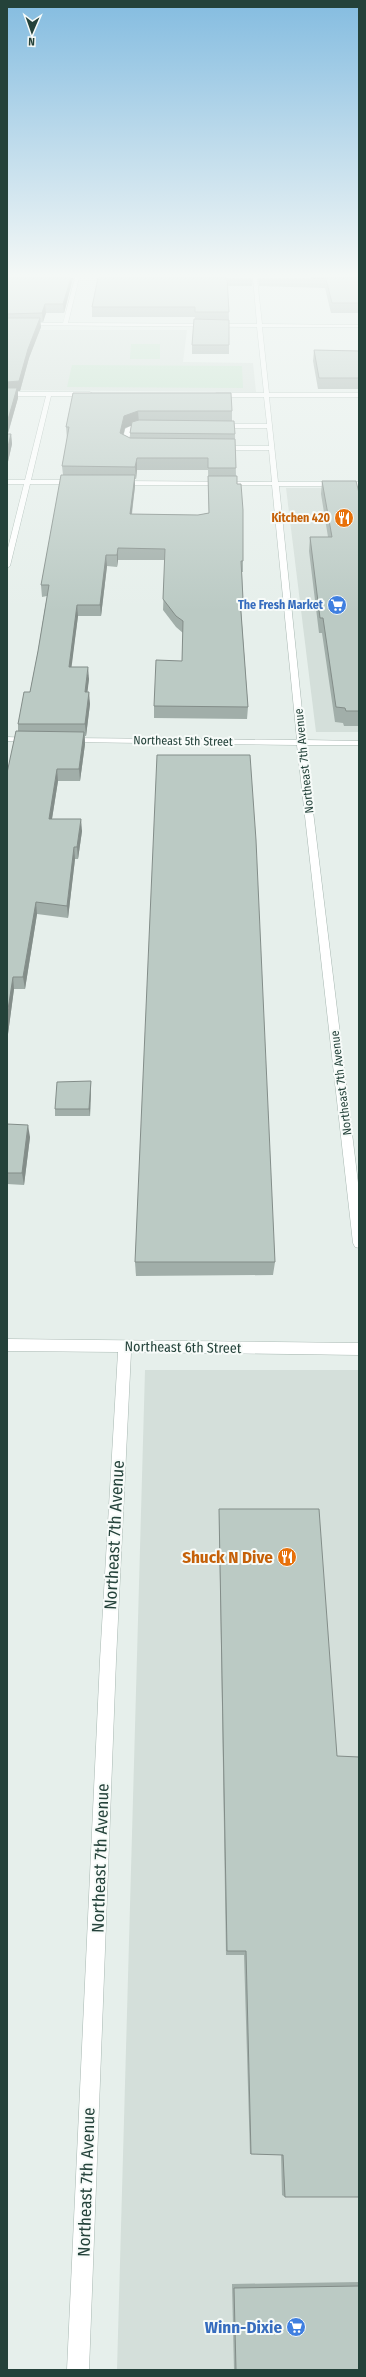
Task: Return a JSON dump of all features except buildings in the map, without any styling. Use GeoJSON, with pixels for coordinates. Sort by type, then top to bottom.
{"type":"FeatureCollection","features":[{"type":"Feature","properties":{"kind":"street","name":"Northeast 7th Avenue"},"geometry":{"type":"LineString","coordinates":[[265,389],[302,743],[359,1243]]}},
{"type":"Feature","properties":{"kind":"street"},"geometry":{"type":"LineString","coordinates":[[7,394],[96,394]]}},
{"type":"Feature","properties":{"kind":"street"},"geometry":{"type":"LineString","coordinates":[[7,566],[49,394]]}},
{"type":"Feature","properties":{"kind":"street"},"geometry":{"type":"LineString","coordinates":[[212,395],[359,395]]}},
{"type":"Feature","properties":{"kind":"street"},"geometry":{"type":"LineString","coordinates":[[136,447],[125,445],[128,429],[139,426],[155,426]]}},
{"type":"Feature","properties":{"kind":"street"},"geometry":{"type":"LineString","coordinates":[[211,426],[270,426]]}},
{"type":"Feature","properties":{"kind":"street"},"geometry":{"type":"LineString","coordinates":[[212,448],[272,448]]}},
{"type":"Feature","properties":{"kind":"street"},"geometry":{"type":"LineString","coordinates":[[7,482],[81,482]]}},
{"type":"Feature","properties":{"kind":"street"},"geometry":{"type":"LineString","coordinates":[[112,483],[359,484]]}},
{"type":"Feature","properties":{"kind":"street"},"geometry":{"type":"LineString","coordinates":[[7,739],[39,740]]}},
{"type":"Feature","properties":{"kind":"street","name":"Northeast 5th Street"},"geometry":{"type":"LineString","coordinates":[[62,740],[359,743]]}},
{"type":"Feature","properties":{"kind":"street","name":"Northeast 6th Street"},"geometry":{"type":"LineString","coordinates":[[7,1345],[359,1349]]}},
{"type":"Feature","properties":{"kind":"street","name":"Northeast 7th Avenue"},"geometry":{"type":"LineString","coordinates":[[78,2370],[109,1645],[125,1347]]}},
{"type":"Feature","properties":{"kind":"shaded area"},"geometry":{"type":"Polygon","coordinates":[[[256,389],[256,392],[7,390],[256,389]]]}},
{"type":"Feature","properties":{"kind":"shaded area"},"geometry":{"type":"Polygon","coordinates":[[[286,488],[359,488],[359,732],[316,732],[286,488]]]}},
{"type":"Feature","properties":{"kind":"shaded area"},"geometry":{"type":"Polygon","coordinates":[[[145,1370],[359,1370],[359,2370],[117,2370],[145,1370]]]}},
{"type":"Feature","properties":{"kind":"place","name":"Kitchen 420"},"geometry":{"type":"Point","coordinates":[344,518]}},
{"type":"Feature","properties":{"kind":"place","name":"The Fresh Market"},"geometry":{"type":"Point","coordinates":[337,605]}},
{"type":"Feature","properties":{"kind":"place","name":"Shuck N Dive"},"geometry":{"type":"Point","coordinates":[287,1557]}},
{"type":"Feature","properties":{"kind":"place","name":"Winn-Dixie"},"geometry":{"type":"Point","coordinates":[296,2327]}}]}
